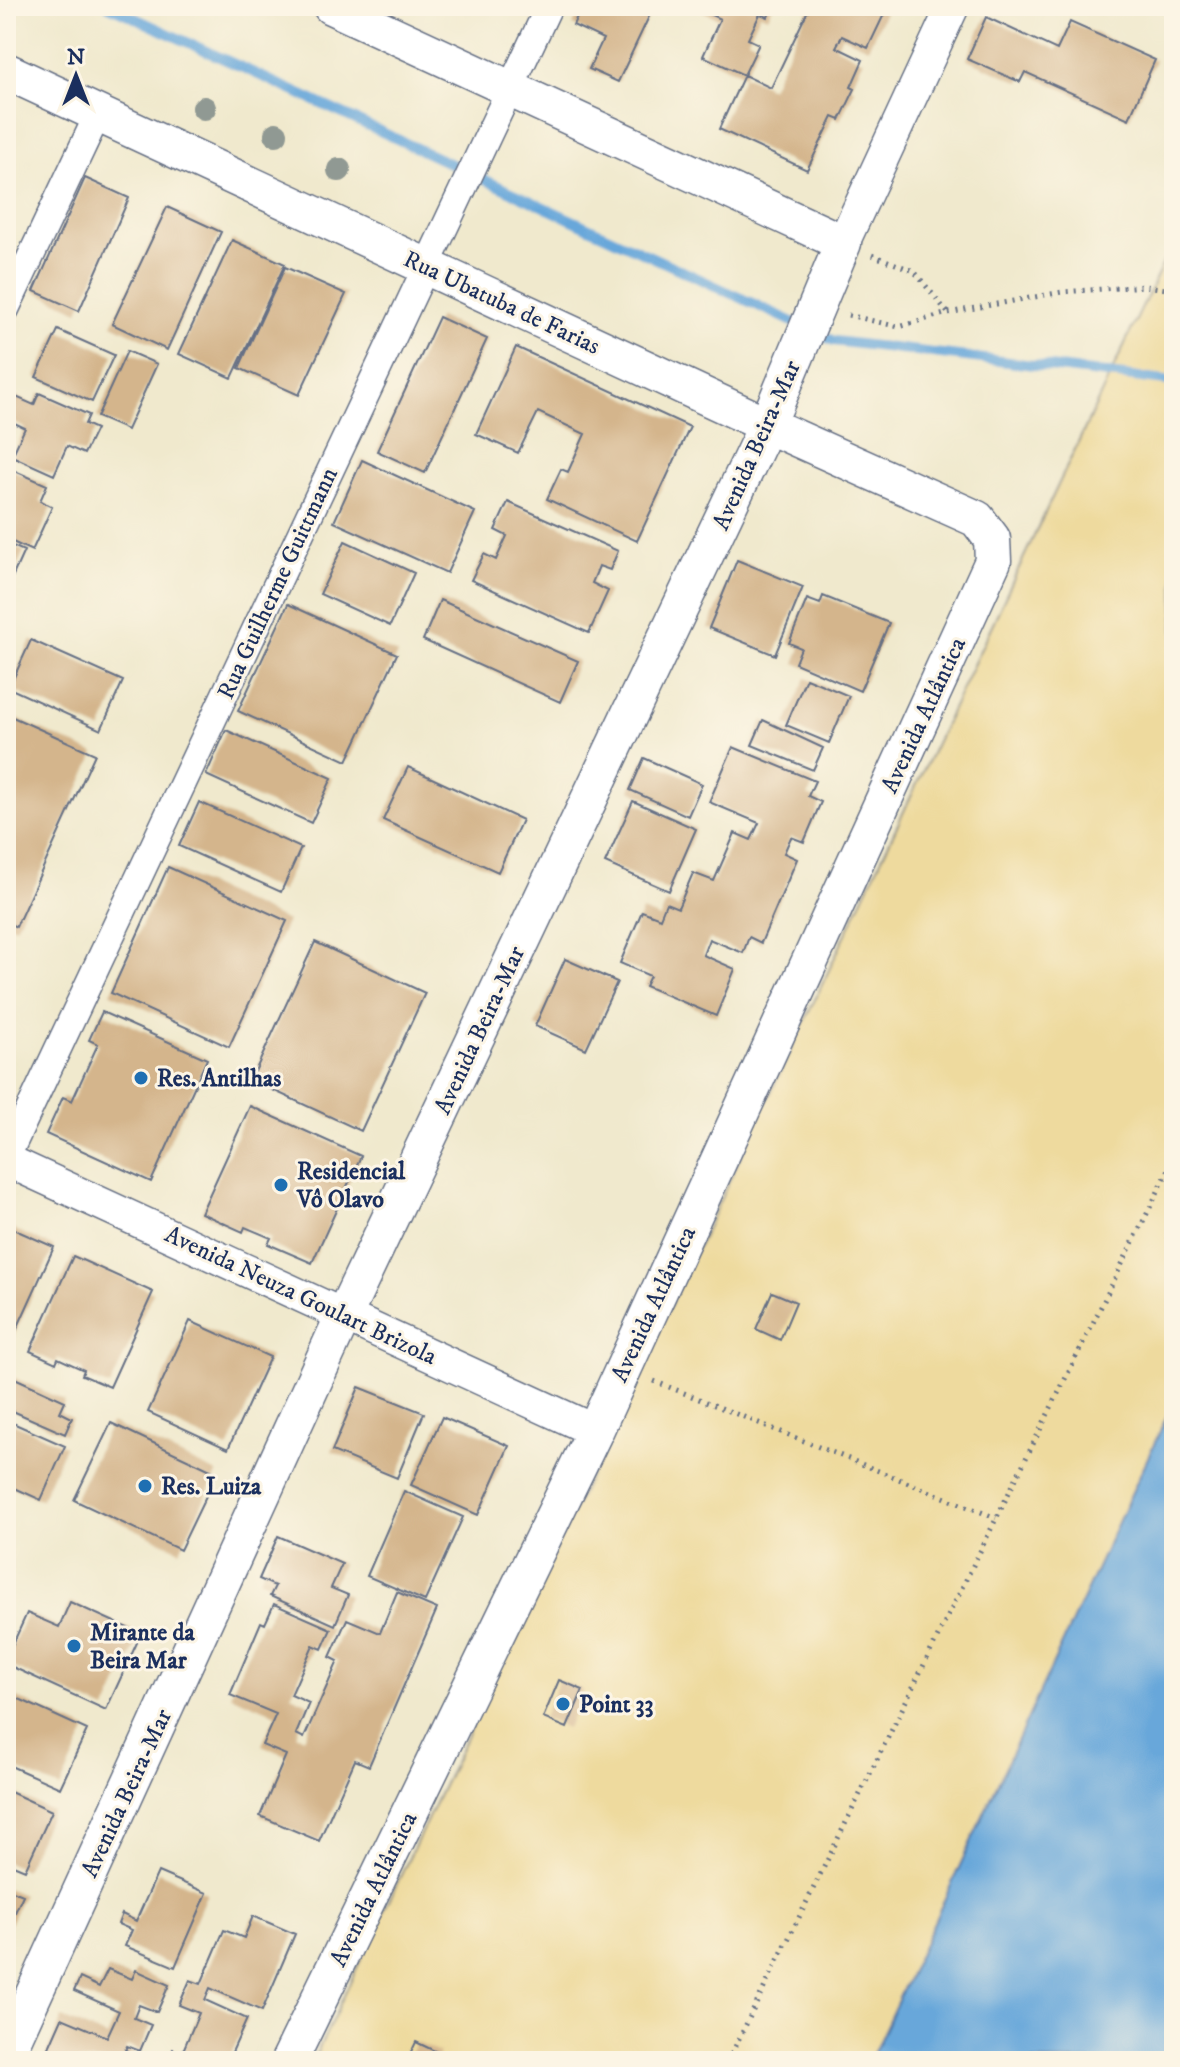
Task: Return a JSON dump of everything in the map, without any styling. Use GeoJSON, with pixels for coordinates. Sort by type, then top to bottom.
{"type":"FeatureCollection","features":[{"type":"Feature","properties":{"kind":"main road"},"geometry":{"type":"LineString","coordinates":[[331,6],[511,89],[838,254]]}},
{"type":"Feature","properties":{"kind":"main road","name":"Rua Ubatuba de Farias"},"geometry":{"type":"LineString","coordinates":[[6,71],[98,114],[434,252],[774,410],[977,519],[992,539]]}},
{"type":"Feature","properties":{"kind":"main road","name":"Avenida Beira-Mar"},"geometry":{"type":"LineString","coordinates":[[6,2055],[344,1315],[774,410],[838,254]]}},
{"type":"Feature","properties":{"kind":"main road","name":"Avenida Atlântica"},"geometry":{"type":"LineString","coordinates":[[289,2061],[595,1431],[993,561],[992,539]]}},
{"type":"Feature","properties":{"kind":"street","name":"Rua Guilherme Guittmann"},"geometry":{"type":"LineString","coordinates":[[6,1160],[549,6]]}},
{"type":"Feature","properties":{"kind":"street","name":"Avenida Beira-Mar"},"geometry":{"type":"LineString","coordinates":[[838,254],[953,6]]}},
{"type":"Feature","properties":{"kind":"street"},"geometry":{"type":"LineString","coordinates":[[6,309],[98,114]]}},
{"type":"Feature","properties":{"kind":"street","name":"Avenida Neuza Goulart Brizola"},"geometry":{"type":"LineString","coordinates":[[6,1160],[595,1431]]}},
{"type":"Feature","properties":{"kind":"path"},"geometry":{"type":"LineString","coordinates":[[838,254],[914,271],[948,313]]}},
{"type":"Feature","properties":{"kind":"path"},"geometry":{"type":"LineString","coordinates":[[816,307],[899,327],[948,313],[1062,292],[1145,286],[1174,290]]}},
{"type":"Feature","properties":{"kind":"path"},"geometry":{"type":"LineString","coordinates":[[728,2061],[1174,1159]]}},
{"type":"Feature","properties":{"kind":"path"},"geometry":{"type":"LineString","coordinates":[[624,1368],[996,1518]]}},
{"type":"Feature","properties":{"kind":"sand"},"geometry":{"type":"Polygon","coordinates":[[[1174,240],[1174,1401],[870,2061],[313,2061],[1174,240]]]}},
{"type":"Feature","properties":{"kind":"water"},"geometry":{"type":"Polygon","coordinates":[[[1174,1401],[1174,2061],[870,2061],[1174,1401]]]}},
{"type":"Feature","properties":{"kind":"building"},"geometry":{"type":"Polygon","coordinates":[[[582,6],[654,6],[618,82],[589,69],[603,39],[573,25],[582,6]]]}},
{"type":"Feature","properties":{"kind":"building"},"geometry":{"type":"Polygon","coordinates":[[[692,6],[773,6],[768,17],[760,14],[748,39],[759,44],[744,75],[703,56],[720,19],[692,6]]]}},
{"type":"Feature","properties":{"kind":"building"},"geometry":{"type":"Polygon","coordinates":[[[810,6],[888,6],[868,48],[842,36],[836,47],[863,60],[851,87],[855,89],[840,120],[833,117],[807,170],[719,129],[744,75],[771,88],[810,6]]]}},
{"type":"Feature","properties":{"kind":"building"},"geometry":{"type":"Polygon","coordinates":[[[986,17],[1057,50],[1070,22],[1155,60],[1129,119],[1025,72],[1020,82],[967,59],[986,17]]]}},
{"type":"Feature","properties":{"kind":"building"},"geometry":{"type":"Polygon","coordinates":[[[85,178],[129,198],[79,311],[34,291],[85,178]]]}},
{"type":"Feature","properties":{"kind":"building"},"geometry":{"type":"Polygon","coordinates":[[[167,207],[221,232],[167,350],[112,324],[167,207]]]}},
{"type":"Feature","properties":{"kind":"building"},"geometry":{"type":"Polygon","coordinates":[[[232,240],[285,264],[232,378],[179,354],[232,240]]]}},
{"type":"Feature","properties":{"kind":"building"},"geometry":{"type":"Polygon","coordinates":[[[285,267],[346,294],[299,395],[239,368],[285,267]]]}},
{"type":"Feature","properties":{"kind":"building"},"geometry":{"type":"Polygon","coordinates":[[[439,317],[487,339],[425,473],[377,451],[439,317]]]}},
{"type":"Feature","properties":{"kind":"building"},"geometry":{"type":"Polygon","coordinates":[[[58,330],[114,355],[92,402],[36,377],[58,330]]]}},
{"type":"Feature","properties":{"kind":"building"},"geometry":{"type":"Polygon","coordinates":[[[516,347],[690,427],[637,541],[547,499],[561,469],[568,472],[585,434],[538,412],[518,453],[476,434],[516,347]]]}},
{"type":"Feature","properties":{"kind":"building"},"geometry":{"type":"Polygon","coordinates":[[[127,351],[157,364],[127,430],[97,417],[127,351]]]}},
{"type":"Feature","properties":{"kind":"building"},"geometry":{"type":"Polygon","coordinates":[[[39,393],[89,415],[85,424],[96,429],[84,454],[67,446],[54,475],[12,456],[25,428],[6,419],[6,414],[14,396],[34,405],[39,393]]]}},
{"type":"Feature","properties":{"kind":"building"},"geometry":{"type":"Polygon","coordinates":[[[362,460],[475,512],[447,573],[334,522],[362,460]]]}},
{"type":"Feature","properties":{"kind":"building"},"geometry":{"type":"Polygon","coordinates":[[[6,467],[47,485],[40,501],[52,507],[32,551],[6,539],[6,467]]]}},
{"type":"Feature","properties":{"kind":"building"},"geometry":{"type":"Polygon","coordinates":[[[508,502],[618,551],[610,570],[599,566],[592,583],[608,591],[589,633],[471,580],[484,554],[496,560],[507,536],[495,530],[508,502]]]}},
{"type":"Feature","properties":{"kind":"building"},"geometry":{"type":"Polygon","coordinates":[[[345,541],[414,573],[390,626],[320,594],[345,541]]]}},
{"type":"Feature","properties":{"kind":"building"},"geometry":{"type":"Polygon","coordinates":[[[6,543],[24,551],[6,591],[6,543]]]}},
{"type":"Feature","properties":{"kind":"building"},"geometry":{"type":"Polygon","coordinates":[[[737,560],[803,587],[775,655],[709,628],[737,560]]]}},
{"type":"Feature","properties":{"kind":"building"},"geometry":{"type":"Polygon","coordinates":[[[823,596],[889,623],[860,691],[795,663],[801,648],[789,643],[807,599],[820,604],[823,596]]]}},
{"type":"Feature","properties":{"kind":"building"},"geometry":{"type":"Polygon","coordinates":[[[440,600],[578,661],[560,702],[423,640],[440,600]]]}},
{"type":"Feature","properties":{"kind":"building"},"geometry":{"type":"Polygon","coordinates":[[[288,604],[397,654],[347,761],[238,711],[288,604]]]}},
{"type":"Feature","properties":{"kind":"building"},"geometry":{"type":"Polygon","coordinates":[[[31,640],[123,681],[101,730],[9,688],[31,640]]]}},
{"type":"Feature","properties":{"kind":"building"},"geometry":{"type":"Polygon","coordinates":[[[806,678],[849,696],[829,743],[786,725],[806,678]]]}},
{"type":"Feature","properties":{"kind":"building"},"geometry":{"type":"Polygon","coordinates":[[[6,714],[95,754],[16,927],[6,922],[6,714]]]}},
{"type":"Feature","properties":{"kind":"building"},"geometry":{"type":"Polygon","coordinates":[[[763,720],[823,748],[813,770],[752,745],[763,720]]]}},
{"type":"Feature","properties":{"kind":"building"},"geometry":{"type":"Polygon","coordinates":[[[226,730],[332,778],[311,823],[206,775],[226,730]]]}},
{"type":"Feature","properties":{"kind":"building"},"geometry":{"type":"Polygon","coordinates":[[[733,747],[815,781],[808,796],[821,802],[804,842],[791,837],[784,853],[797,859],[761,943],[749,937],[743,953],[709,939],[703,955],[735,969],[716,1016],[645,986],[650,976],[620,963],[642,911],[660,918],[666,903],[678,908],[693,873],[714,881],[735,833],[751,840],[759,823],[709,802],[733,747]]]}},
{"type":"Feature","properties":{"kind":"building"},"geometry":{"type":"Polygon","coordinates":[[[644,758],[702,784],[688,816],[630,790],[644,758]]]}},
{"type":"Feature","properties":{"kind":"building"},"geometry":{"type":"Polygon","coordinates":[[[408,767],[522,820],[498,872],[383,820],[408,767]]]}},
{"type":"Feature","properties":{"kind":"building"},"geometry":{"type":"Polygon","coordinates":[[[633,801],[696,829],[669,891],[605,863],[633,801]]]}},
{"type":"Feature","properties":{"kind":"building"},"geometry":{"type":"Polygon","coordinates":[[[199,802],[301,848],[281,892],[179,846],[199,802]]]}},
{"type":"Feature","properties":{"kind":"building"},"geometry":{"type":"Polygon","coordinates":[[[168,867],[287,921],[229,1047],[111,993],[168,867]]]}},
{"type":"Feature","properties":{"kind":"building"},"geometry":{"type":"Polygon","coordinates":[[[315,942],[425,993],[361,1131],[251,1080],[315,942]]]}},
{"type":"Feature","properties":{"kind":"building"},"geometry":{"type":"Polygon","coordinates":[[[565,959],[617,982],[586,1049],[535,1026],[565,959]]]}},
{"type":"Feature","properties":{"kind":"building","name":"Res. Antilhas"},"geometry":{"type":"Polygon","coordinates":[[[102,1012],[207,1059],[151,1182],[46,1134],[63,1097],[72,1101],[98,1044],[89,1040],[102,1012]]]}},
{"type":"Feature","properties":{"kind":"building","name":"Residencial Vô Olavo"},"geometry":{"type":"Polygon","coordinates":[[[250,1106],[361,1156],[312,1263],[268,1244],[271,1238],[245,1227],[243,1232],[201,1213],[250,1106]]]}},
{"type":"Feature","properties":{"kind":"building"},"geometry":{"type":"Polygon","coordinates":[[[13,1229],[54,1247],[6,1353],[6,1245],[13,1229]]]}},
{"type":"Feature","properties":{"kind":"building"},"geometry":{"type":"Polygon","coordinates":[[[73,1256],[153,1292],[110,1387],[82,1375],[84,1370],[58,1358],[56,1363],[30,1351],[73,1256]]]}},
{"type":"Feature","properties":{"kind":"building"},"geometry":{"type":"Polygon","coordinates":[[[772,1292],[796,1302],[780,1340],[756,1329],[772,1292]]]}},
{"type":"Feature","properties":{"kind":"building"},"geometry":{"type":"Polygon","coordinates":[[[190,1321],[270,1357],[228,1449],[148,1412],[190,1321]]]}},
{"type":"Feature","properties":{"kind":"building"},"geometry":{"type":"Polygon","coordinates":[[[6,1374],[65,1401],[60,1412],[72,1418],[65,1434],[6,1408],[6,1374]]]}},
{"type":"Feature","properties":{"kind":"building"},"geometry":{"type":"Polygon","coordinates":[[[359,1387],[424,1413],[397,1478],[332,1451],[359,1387]]]}},
{"type":"Feature","properties":{"kind":"building"},"geometry":{"type":"Polygon","coordinates":[[[442,1417],[509,1446],[478,1515],[411,1485],[442,1417]]]}},
{"type":"Feature","properties":{"kind":"building"},"geometry":{"type":"Polygon","coordinates":[[[6,1420],[65,1446],[41,1500],[6,1484],[6,1420]]]}},
{"type":"Feature","properties":{"kind":"building","name":"Res. Luiza"},"geometry":{"type":"Polygon","coordinates":[[[111,1423],[217,1473],[180,1550],[74,1500],[111,1423]]]}},
{"type":"Feature","properties":{"kind":"building"},"geometry":{"type":"Polygon","coordinates":[[[404,1491],[463,1517],[425,1601],[367,1576],[404,1491]]]}},
{"type":"Feature","properties":{"kind":"building"},"geometry":{"type":"Polygon","coordinates":[[[278,1536],[342,1564],[331,1588],[348,1595],[335,1625],[270,1596],[275,1586],[259,1579],[278,1536]]]}},
{"type":"Feature","properties":{"kind":"building"},"geometry":{"type":"Polygon","coordinates":[[[397,1592],[437,1609],[369,1766],[355,1760],[319,1841],[260,1816],[286,1755],[262,1745],[276,1714],[230,1695],[261,1622],[265,1624],[274,1604],[331,1629],[322,1649],[313,1645],[291,1695],[309,1703],[296,1734],[304,1738],[338,1661],[330,1657],[347,1619],[380,1633],[397,1592]]]}},
{"type":"Feature","properties":{"kind":"building","name":"Mirante da Beira Mar"},"geometry":{"type":"Polygon","coordinates":[[[70,1602],[141,1634],[106,1710],[6,1664],[27,1613],[59,1627],[70,1602]]]}},
{"type":"Feature","properties":{"kind":"building","name":"Point 33"},"geometry":{"type":"Polygon","coordinates":[[[559,1680],[583,1690],[567,1728],[543,1718],[559,1680]]]}},
{"type":"Feature","properties":{"kind":"building"},"geometry":{"type":"Polygon","coordinates":[[[6,1693],[87,1730],[60,1788],[6,1764],[6,1693]]]}},
{"type":"Feature","properties":{"kind":"building"},"geometry":{"type":"Polygon","coordinates":[[[6,1790],[52,1811],[25,1870],[6,1862],[6,1790]]]}},
{"type":"Feature","properties":{"kind":"building"},"geometry":{"type":"Polygon","coordinates":[[[158,1872],[207,1893],[175,1967],[125,1946],[132,1930],[118,1924],[122,1914],[136,1921],[158,1872]]]}},
{"type":"Feature","properties":{"kind":"building"},"geometry":{"type":"Polygon","coordinates":[[[6,1888],[23,1895],[6,1932],[6,1888]]]}},
{"type":"Feature","properties":{"kind":"building"},"geometry":{"type":"Polygon","coordinates":[[[253,1916],[295,1934],[262,2011],[210,1988],[205,2000],[247,2019],[228,2061],[167,2061],[173,2049],[182,2053],[199,2013],[179,2005],[190,1980],[201,1984],[224,1930],[244,1938],[253,1916]]]}},
{"type":"Feature","properties":{"kind":"building"},"geometry":{"type":"Polygon","coordinates":[[[108,1969],[132,1979],[136,1970],[169,1985],[157,2012],[139,2005],[134,2018],[151,2025],[140,2051],[127,2046],[125,2050],[149,2061],[43,2061],[62,2018],[107,2037],[119,2011],[74,1991],[80,1978],[99,1987],[108,1969]]]}},
{"type":"Feature","properties":{"kind":"building"},"geometry":{"type":"Polygon","coordinates":[[[416,2042],[439,2053],[435,2061],[407,2061],[416,2042]]]}},
{"type":"Feature","properties":{"kind":"waterway"},"geometry":{"type":"LineString","coordinates":[[109,6],[834,341],[1174,382]]}},
{"type":"Feature","properties":{"kind":"place","name":"Res. Antilhas"},"geometry":{"type":"Point","coordinates":[141,1078]}},
{"type":"Feature","properties":{"kind":"place","name":"Residencial Vô Olavo"},"geometry":{"type":"Point","coordinates":[281,1185]}},
{"type":"Feature","properties":{"kind":"place","name":"Res. Luiza"},"geometry":{"type":"Point","coordinates":[145,1486]}},
{"type":"Feature","properties":{"kind":"place","name":"Mirante da Beira Mar"},"geometry":{"type":"Point","coordinates":[74,1646]}},
{"type":"Feature","properties":{"kind":"place","name":"Point 33"},"geometry":{"type":"Point","coordinates":[563,1704]}}]}
